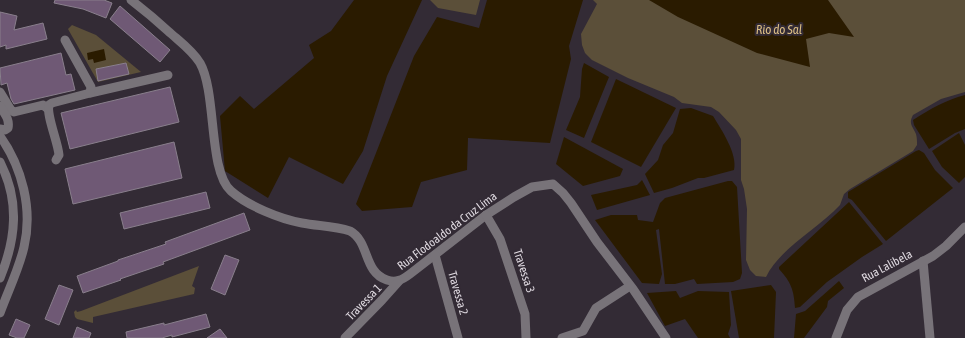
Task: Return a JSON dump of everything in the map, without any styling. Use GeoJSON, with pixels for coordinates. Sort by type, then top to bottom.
{"type":"FeatureCollection","features":[{"type":"Feature","properties":{"kind":"street","name":"Rua Flodoaldo da Cruz Lima"},"geometry":{"type":"LineString","coordinates":[[131,0],[186,46],[203,69],[207,85],[220,173],[227,188],[238,196],[258,208],[287,219],[301,223],[341,228],[353,232],[361,241],[371,266],[376,273],[386,280],[399,281],[486,215],[528,188],[553,184],[567,197],[601,248],[630,286],[666,338]]}},
{"type":"Feature","properties":{"kind":"street"},"geometry":{"type":"LineString","coordinates":[[65,40],[91,87],[90,93]]}},
{"type":"Feature","properties":{"kind":"street"},"geometry":{"type":"LineString","coordinates":[[48,108],[52,103],[168,75]]}},
{"type":"Feature","properties":{"kind":"street"},"geometry":{"type":"LineString","coordinates":[[0,92],[11,110],[14,112],[43,105],[48,108],[60,155],[56,160]]}},
{"type":"Feature","properties":{"kind":"street"},"geometry":{"type":"LineString","coordinates":[[0,106],[8,118],[9,124],[8,128],[5,130],[0,129]]}},
{"type":"Feature","properties":{"kind":"street"},"geometry":{"type":"LineString","coordinates":[[0,136],[10,151],[18,170],[24,189],[27,216],[24,246],[0,313]]}},
{"type":"Feature","properties":{"kind":"street"},"geometry":{"type":"LineString","coordinates":[[0,162],[10,188],[14,218],[10,250],[0,278]]}},
{"type":"Feature","properties":{"kind":"street","name":"Travessa 3"},"geometry":{"type":"LineString","coordinates":[[486,215],[500,239],[525,314],[526,338]]}},
{"type":"Feature","properties":{"kind":"street","name":"Rua Lalibela"},"geometry":{"type":"LineString","coordinates":[[836,338],[847,310],[858,297],[933,256],[946,246],[965,227]]}},
{"type":"Feature","properties":{"kind":"street","name":"Travessa 2"},"geometry":{"type":"LineString","coordinates":[[435,255],[458,338]]}},
{"type":"Feature","properties":{"kind":"street"},"geometry":{"type":"LineString","coordinates":[[923,261],[930,338]]}},
{"type":"Feature","properties":{"kind":"street","name":"Travessa 1"},"geometry":{"type":"LineString","coordinates":[[345,338],[399,281]]}},
{"type":"Feature","properties":{"kind":"street"},"geometry":{"type":"LineString","coordinates":[[562,338],[583,331],[596,308],[630,286]]}},
{"type":"Feature","properties":{"kind":"shaded area"},"geometry":{"type":"Polygon","coordinates":[[[430,0],[480,0],[476,15],[438,8],[430,0]]]}},
{"type":"Feature","properties":{"kind":"shaded area"},"geometry":{"type":"Polygon","coordinates":[[[593,0],[965,0],[965,92],[941,99],[913,115],[911,123],[916,134],[917,145],[913,151],[850,189],[844,194],[840,205],[780,257],[766,277],[756,276],[750,270],[746,260],[747,209],[741,180],[741,139],[736,130],[719,112],[711,107],[682,103],[674,97],[628,78],[592,60],[585,53],[582,45],[581,34],[597,4],[593,0]]]}},
{"type":"Feature","properties":{"kind":"shaded area"},"geometry":{"type":"Polygon","coordinates":[[[72,25],[96,35],[141,72],[98,82],[68,29],[72,25]]]}},
{"type":"Feature","properties":{"kind":"shaded area"},"geometry":{"type":"Polygon","coordinates":[[[199,266],[192,286],[195,288],[194,294],[93,317],[93,323],[77,319],[75,317],[74,312],[76,310],[77,312],[81,311],[199,266]]]}},
{"type":"Feature","properties":{"kind":"water"},"geometry":{"type":"Polygon","coordinates":[[[354,0],[422,0],[387,76],[363,151],[343,184],[289,157],[268,198],[225,171],[220,116],[240,96],[254,109],[314,58],[309,45],[331,31],[354,0]]]}},
{"type":"Feature","properties":{"kind":"water"},"geometry":{"type":"Polygon","coordinates":[[[487,0],[583,0],[569,46],[571,59],[550,143],[468,138],[467,170],[421,182],[412,207],[362,211],[356,204],[414,56],[437,17],[479,28],[487,0]]]}},
{"type":"Feature","properties":{"kind":"water","name":"Rio do Sal"},"geometry":{"type":"Polygon","coordinates":[[[649,0],[828,0],[854,37],[829,33],[806,39],[810,67],[757,53],[678,17],[649,0]]]}},
{"type":"Feature","properties":{"kind":"water"},"geometry":{"type":"Polygon","coordinates":[[[104,49],[106,60],[94,63],[93,59],[88,60],[87,53],[104,49]]]}},
{"type":"Feature","properties":{"kind":"water"},"geometry":{"type":"Polygon","coordinates":[[[584,63],[609,77],[584,138],[566,130],[580,97],[582,69],[584,63]]]}},
{"type":"Feature","properties":{"kind":"water"},"geometry":{"type":"Polygon","coordinates":[[[616,79],[676,108],[641,167],[591,142],[616,79]]]}},
{"type":"Feature","properties":{"kind":"water"},"geometry":{"type":"Polygon","coordinates":[[[965,95],[965,129],[955,133],[929,149],[914,125],[913,120],[938,105],[965,95]]]}},
{"type":"Feature","properties":{"kind":"water"},"geometry":{"type":"Polygon","coordinates":[[[691,108],[713,116],[731,149],[735,164],[734,170],[704,178],[698,178],[654,193],[645,174],[658,160],[663,145],[673,133],[680,109],[691,108]]]}},
{"type":"Feature","properties":{"kind":"water"},"geometry":{"type":"Polygon","coordinates":[[[959,133],[965,145],[965,177],[959,183],[942,167],[932,151],[959,133]]]}},
{"type":"Feature","properties":{"kind":"water"},"geometry":{"type":"Polygon","coordinates":[[[564,137],[623,169],[620,176],[583,186],[556,164],[564,137]]]}},
{"type":"Feature","properties":{"kind":"water"},"geometry":{"type":"Polygon","coordinates":[[[919,150],[924,153],[935,170],[953,188],[886,241],[852,200],[848,198],[848,192],[919,150]]]}},
{"type":"Feature","properties":{"kind":"water"},"geometry":{"type":"Polygon","coordinates":[[[642,180],[650,195],[597,210],[591,195],[637,185],[642,180]]]}},
{"type":"Feature","properties":{"kind":"water"},"geometry":{"type":"Polygon","coordinates":[[[732,181],[737,187],[742,273],[740,279],[733,282],[697,284],[694,279],[675,284],[665,284],[659,229],[656,230],[662,274],[659,284],[642,283],[595,220],[611,215],[637,215],[638,220],[653,222],[660,203],[665,198],[732,181]]]}},
{"type":"Feature","properties":{"kind":"water"},"geometry":{"type":"Polygon","coordinates":[[[849,202],[883,244],[827,282],[800,307],[795,308],[794,296],[791,287],[779,267],[849,202]]]}},
{"type":"Feature","properties":{"kind":"water"},"geometry":{"type":"Polygon","coordinates":[[[839,281],[844,288],[828,301],[827,307],[804,338],[794,338],[796,314],[805,311],[839,281]]]}},
{"type":"Feature","properties":{"kind":"water"},"geometry":{"type":"Polygon","coordinates":[[[771,285],[776,292],[774,338],[739,338],[731,291],[771,285]]]}},
{"type":"Feature","properties":{"kind":"water"},"geometry":{"type":"Polygon","coordinates":[[[676,291],[680,298],[698,291],[729,292],[731,325],[728,334],[730,338],[698,338],[685,319],[665,326],[647,293],[676,291]]]}},
{"type":"Feature","properties":{"kind":"building"},"geometry":{"type":"Polygon","coordinates":[[[55,0],[104,0],[112,3],[106,18],[83,9],[54,3],[55,0]]]}},
{"type":"Feature","properties":{"kind":"building"},"geometry":{"type":"Polygon","coordinates":[[[120,6],[170,50],[160,62],[110,19],[120,6]]]}},
{"type":"Feature","properties":{"kind":"building"},"geometry":{"type":"Polygon","coordinates":[[[0,12],[17,16],[14,30],[43,23],[47,39],[6,49],[6,45],[0,47],[0,12]]]}},
{"type":"Feature","properties":{"kind":"building"},"geometry":{"type":"Polygon","coordinates":[[[61,53],[66,75],[71,74],[75,90],[14,104],[11,99],[7,83],[1,85],[0,68],[61,53]]]}},
{"type":"Feature","properties":{"kind":"building"},"geometry":{"type":"Polygon","coordinates":[[[126,63],[129,74],[98,81],[96,69],[126,63]]]}},
{"type":"Feature","properties":{"kind":"building"},"geometry":{"type":"Polygon","coordinates":[[[170,87],[179,122],[70,149],[61,113],[170,87]]]}},
{"type":"Feature","properties":{"kind":"building"},"geometry":{"type":"Polygon","coordinates":[[[174,142],[182,178],[73,204],[65,169],[174,142]]]}},
{"type":"Feature","properties":{"kind":"building"},"geometry":{"type":"Polygon","coordinates":[[[206,192],[210,208],[124,229],[120,213],[206,192]]]}},
{"type":"Feature","properties":{"kind":"building"},"geometry":{"type":"Polygon","coordinates":[[[244,213],[250,230],[163,262],[164,264],[83,293],[77,276],[166,244],[165,242],[244,213]]]}},
{"type":"Feature","properties":{"kind":"building"},"geometry":{"type":"Polygon","coordinates":[[[225,255],[239,260],[225,295],[211,289],[225,255]]]}},
{"type":"Feature","properties":{"kind":"building"},"geometry":{"type":"Polygon","coordinates":[[[59,285],[73,290],[59,325],[45,319],[59,285]]]}},
{"type":"Feature","properties":{"kind":"building"},"geometry":{"type":"Polygon","coordinates":[[[206,314],[210,327],[172,337],[172,335],[162,338],[127,338],[126,332],[164,323],[164,325],[206,314]]]}},
{"type":"Feature","properties":{"kind":"building"},"geometry":{"type":"Polygon","coordinates":[[[16,319],[30,325],[24,338],[17,338],[9,335],[16,319]]]}},
{"type":"Feature","properties":{"kind":"building"},"geometry":{"type":"Polygon","coordinates":[[[77,327],[91,333],[89,338],[73,338],[77,327]]]}},
{"type":"Feature","properties":{"kind":"building"},"geometry":{"type":"Polygon","coordinates":[[[220,329],[227,338],[207,338],[220,329]]]}}]}
